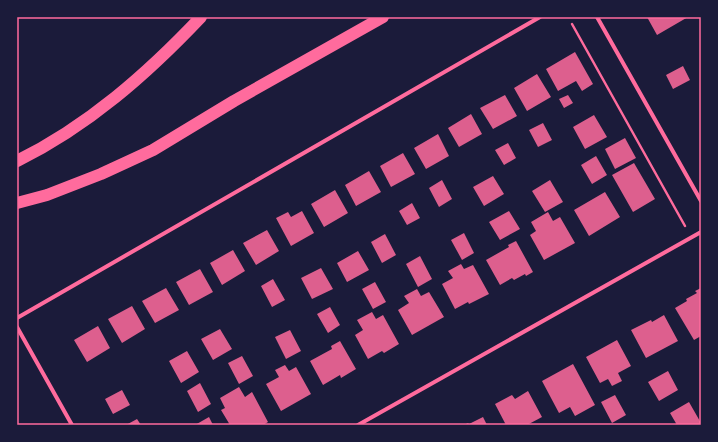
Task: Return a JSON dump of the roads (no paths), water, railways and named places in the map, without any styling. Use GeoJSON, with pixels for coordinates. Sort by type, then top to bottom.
{"type":"FeatureCollection","features":[{"type":"Feature","properties":{"kind":"highway"},"geometry":{"type":"LineString","coordinates":[[17,161],[72,129],[116,98],[176,44],[201,17]]}},
{"type":"Feature","properties":{"kind":"highway"},"geometry":{"type":"LineString","coordinates":[[17,203],[47,195],[101,174],[153,150],[383,17]]}},
{"type":"Feature","properties":{"kind":"street"},"geometry":{"type":"LineString","coordinates":[[17,318],[540,17]]}},
{"type":"Feature","properties":{"kind":"street"},"geometry":{"type":"LineString","coordinates":[[597,17],[701,201]]}},
{"type":"Feature","properties":{"kind":"street"},"geometry":{"type":"LineString","coordinates":[[358,425],[701,232]]}},
{"type":"Feature","properties":{"kind":"street"},"geometry":{"type":"LineString","coordinates":[[17,327],[72,425]]}}]}
